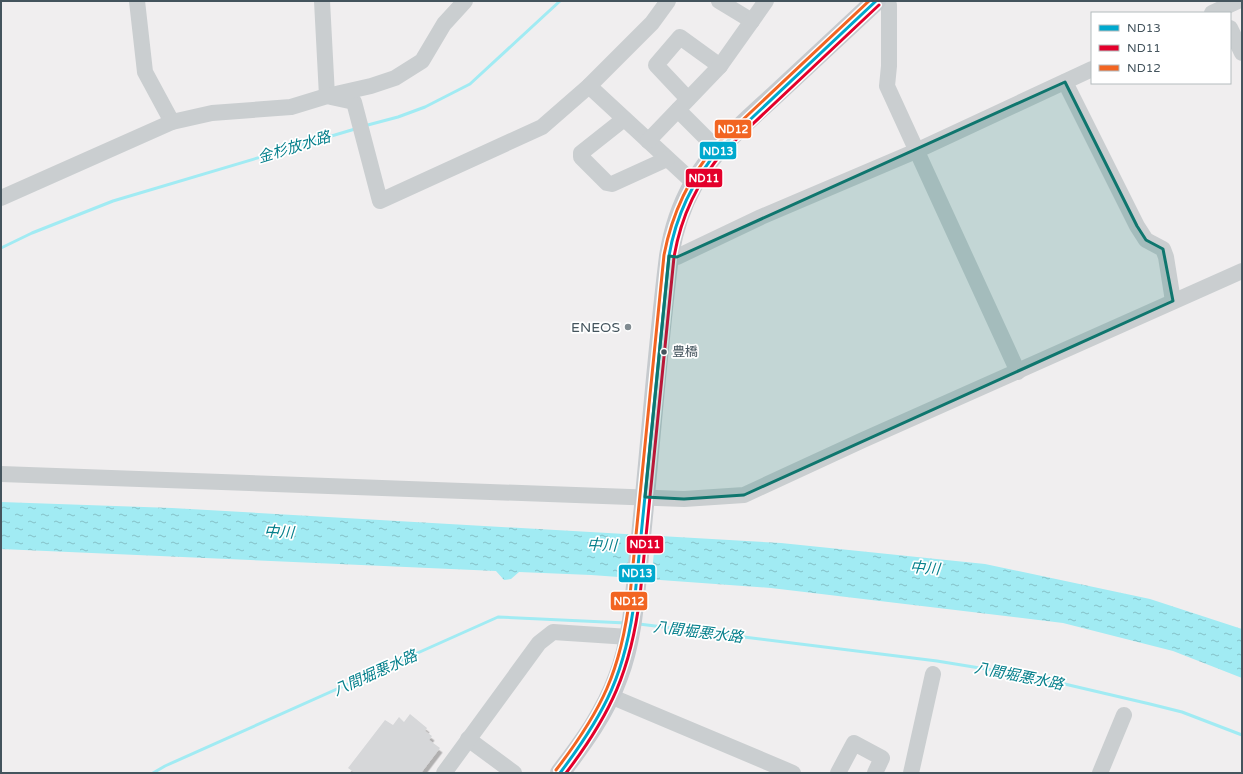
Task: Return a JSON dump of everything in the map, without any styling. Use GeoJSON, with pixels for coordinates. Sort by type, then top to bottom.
{"type":"FeatureCollection","features":[{"type":"Feature","properties":{"kind":"main road"},"geometry":{"type":"LineString","coordinates":[[560,773],[591,732],[610,696],[619,676],[630,633],[645,500],[669,256],[677,220],[694,184],[719,150],[741,126],[872,3]]}},
{"type":"Feature","properties":{"kind":"street"},"geometry":{"type":"LineString","coordinates":[[137,1],[145,72],[172,122]]}},
{"type":"Feature","properties":{"kind":"street"},"geometry":{"type":"LineString","coordinates":[[322,1],[327,96]]}},
{"type":"Feature","properties":{"kind":"street"},"geometry":{"type":"LineString","coordinates":[[1,198],[172,122],[212,113],[291,107],[327,96],[371,86],[395,78],[422,60],[444,24],[465,1]]}},
{"type":"Feature","properties":{"kind":"street"},"geometry":{"type":"LineString","coordinates":[[327,96],[354,102],[380,201],[542,127],[589,86],[652,23],[668,1]]}},
{"type":"Feature","properties":{"kind":"street"},"geometry":{"type":"LineString","coordinates":[[719,1],[752,21]]}},
{"type":"Feature","properties":{"kind":"street"},"geometry":{"type":"LineString","coordinates":[[648,141],[720,66],[766,1]]}},
{"type":"Feature","properties":{"kind":"street"},"geometry":{"type":"LineString","coordinates":[[1218,9],[1238,1]]}},
{"type":"Feature","properties":{"kind":"street"},"geometry":{"type":"LineString","coordinates":[[872,3],[889,5],[889,66],[887,86],[1018,372]]}},
{"type":"Feature","properties":{"kind":"street"},"geometry":{"type":"LineString","coordinates":[[1231,30],[1242,53]]}},
{"type":"Feature","properties":{"kind":"street"},"geometry":{"type":"LineString","coordinates":[[719,150],[683,105],[656,65],[680,38],[720,66]]}},
{"type":"Feature","properties":{"kind":"street"},"geometry":{"type":"LineString","coordinates":[[669,256],[677,257],[761,217],[916,151],[1091,70]]}},
{"type":"Feature","properties":{"kind":"street"},"geometry":{"type":"LineString","coordinates":[[1065,82],[1137,226],[1146,240],[1163,249],[1166,257],[1172,301]]}},
{"type":"Feature","properties":{"kind":"street"},"geometry":{"type":"LineString","coordinates":[[589,86],[694,184]]}},
{"type":"Feature","properties":{"kind":"street"},"geometry":{"type":"LineString","coordinates":[[624,119],[581,153],[581,158],[606,183],[612,184],[667,159]]}},
{"type":"Feature","properties":{"kind":"street"},"geometry":{"type":"LineString","coordinates":[[1,474],[645,500],[744,495],[1172,301],[1242,271]]}},
{"type":"Feature","properties":{"kind":"street"},"geometry":{"type":"LineString","coordinates":[[444,773],[539,643],[553,632],[630,633]]}},
{"type":"Feature","properties":{"kind":"street"},"geometry":{"type":"LineString","coordinates":[[911,773],[933,674]]}},
{"type":"Feature","properties":{"kind":"street"},"geometry":{"type":"LineString","coordinates":[[610,696],[793,773]]}},
{"type":"Feature","properties":{"kind":"street"},"geometry":{"type":"LineString","coordinates":[[1100,773],[1124,715]]}},
{"type":"Feature","properties":{"kind":"street"},"geometry":{"type":"LineString","coordinates":[[468,740],[514,773]]}},
{"type":"Feature","properties":{"kind":"street"},"geometry":{"type":"LineString","coordinates":[[838,773],[854,743],[882,758],[875,773]]}},
{"type":"Feature","properties":{"kind":"highlighted area"},"geometry":{"type":"Polygon","coordinates":[[[1065,82],[1137,226],[1146,240],[1163,249],[1173,301],[744,495],[684,499],[645,497],[669,256],[677,257],[1065,82]]]}},
{"type":"Feature","properties":{"kind":"water","name":"中川"},"geometry":{"type":"Polygon","coordinates":[[[1,502],[172,508],[781,543],[985,564],[1150,599],[1242,629],[1242,678],[1173,651],[1063,623],[771,588],[591,575],[519,572],[511,579],[504,580],[496,571],[1,549],[1,502]]]}},
{"type":"Feature","properties":{"kind":"pier"},"geometry":{"type":"Polygon","coordinates":[[[635,532],[656,533],[651,581],[630,579],[635,532]]]}},
{"type":"Feature","properties":{"kind":"building"},"geometry":{"type":"Polygon","coordinates":[[[410,714],[427,728],[425,731],[432,736],[429,740],[440,748],[421,773],[355,773],[348,768],[385,720],[393,725],[399,717],[404,722],[410,714]]]}},
{"type":"Feature","properties":{"kind":"waterway","name":"金杉放水路"},"geometry":{"type":"LineString","coordinates":[[364,126],[398,117],[425,107],[470,84],[560,1]]}},
{"type":"Feature","properties":{"kind":"waterway","name":"金杉放水路"},"geometry":{"type":"LineString","coordinates":[[1,248],[32,233],[113,201],[355,129]]}},
{"type":"Feature","properties":{"kind":"waterway","name":"八間堀悪水路"},"geometry":{"type":"LineString","coordinates":[[153,773],[165,766],[498,617],[626,623]]}},
{"type":"Feature","properties":{"kind":"waterway","name":"八間堀悪水路"},"geometry":{"type":"LineString","coordinates":[[639,624],[937,661],[992,670],[1056,682],[1182,712],[1242,735]]}},
{"type":"Feature","properties":{"kind":"transit line","name":"ND12"},"geometry":{"type":"LineString","coordinates":[[556,770],[586,728],[597,708],[615,668],[621,646],[630,595],[664,255],[667,240],[677,210],[698,169],[717,144],[869,1]]}},
{"type":"Feature","properties":{"kind":"transit line","name":"ND13"},"geometry":{"type":"LineString","coordinates":[[560,773],[602,710],[611,690],[626,647],[635,596],[669,256],[681,212],[694,185],[710,160],[720,148],[876,1]]}},
{"type":"Feature","properties":{"kind":"transit line","name":"ND11"},"geometry":{"type":"LineString","coordinates":[[566,773],[582,751],[607,711],[631,647],[640,596],[674,257],[686,214],[698,187],[724,151],[879,5]]}},
{"type":"Feature","properties":{"kind":"place","name":"ENEOS"},"geometry":{"type":"Point","coordinates":[628,327]}},
{"type":"Feature","properties":{"kind":"place","name":"豊橋"},"geometry":{"type":"Point","coordinates":[664,352]}}]}
